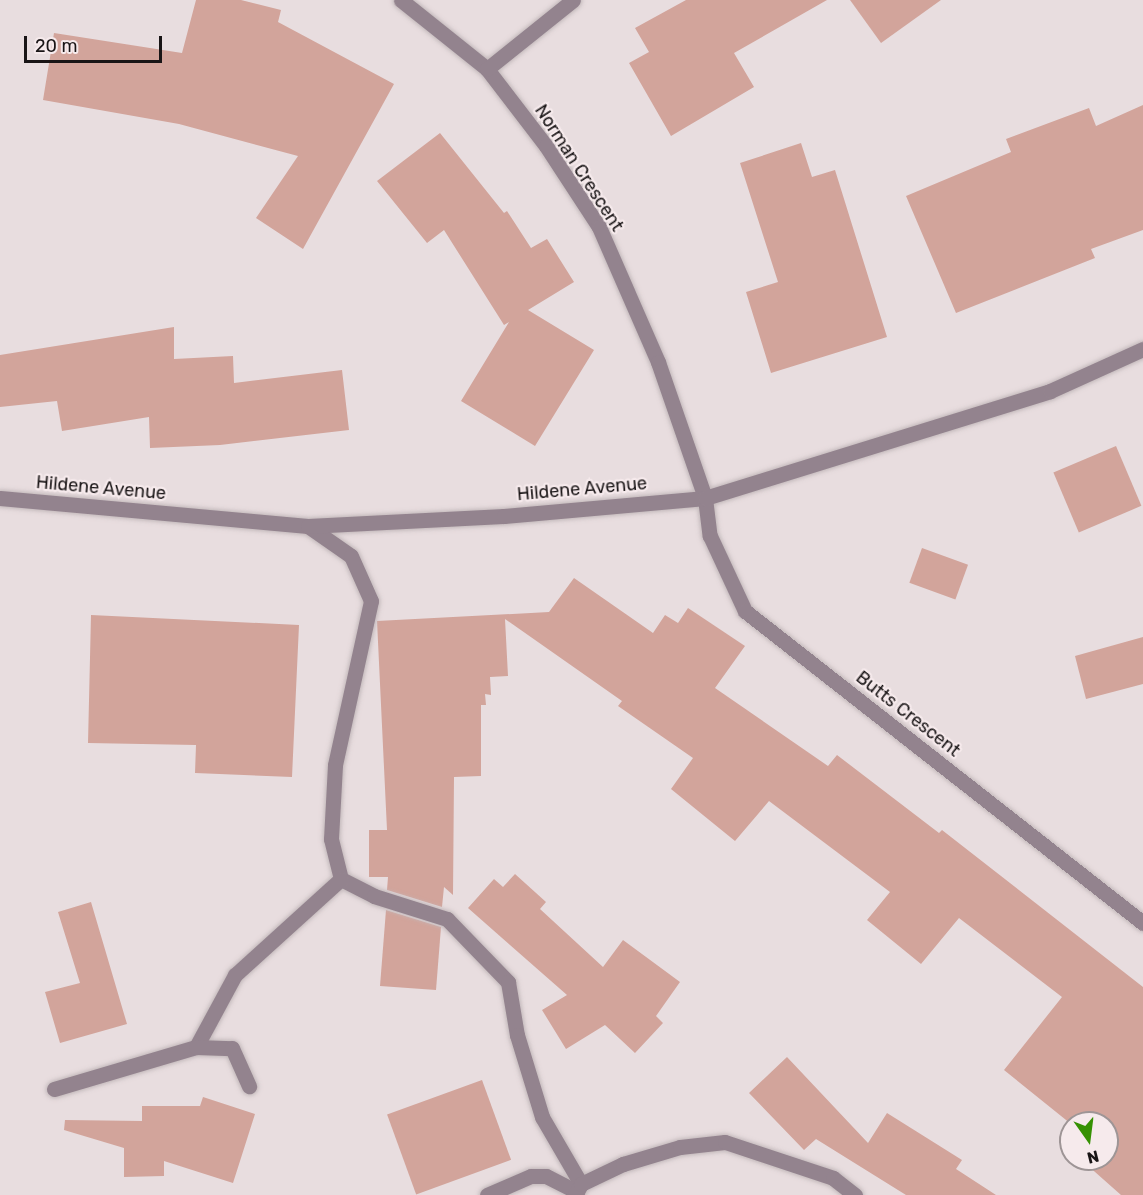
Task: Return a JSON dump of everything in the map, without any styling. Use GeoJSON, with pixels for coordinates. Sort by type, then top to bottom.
{"type":"FeatureCollection","features":[{"type":"Feature","properties":{"kind":"street","name":"Norman Crescent"},"geometry":{"type":"LineString","coordinates":[[401,0],[487,69],[546,146],[599,227],[658,362],[705,498]]}},
{"type":"Feature","properties":{"kind":"street"},"geometry":{"type":"LineString","coordinates":[[487,69],[573,0]]}},
{"type":"Feature","properties":{"kind":"street","name":"Hildene Avenue"},"geometry":{"type":"LineString","coordinates":[[0,498],[308,526],[504,516],[705,498],[1050,391],[1143,349]]}},
{"type":"Feature","properties":{"kind":"street","name":"Butts Crescent"},"geometry":{"type":"LineString","coordinates":[[705,498],[710,536],[745,611],[1143,923]]}},
{"type":"Feature","properties":{"kind":"street"},"geometry":{"type":"LineString","coordinates":[[308,526],[351,556],[371,601],[335,765],[331,839],[341,879],[374,896],[447,919],[508,982],[517,1035],[542,1117],[578,1190]]}},
{"type":"Feature","properties":{"kind":"street"},"geometry":{"type":"LineString","coordinates":[[196,1047],[235,975],[341,879]]}},
{"type":"Feature","properties":{"kind":"street"},"geometry":{"type":"LineString","coordinates":[[54,1089],[196,1047],[232,1048],[249,1086]]}},
{"type":"Feature","properties":{"kind":"street"},"geometry":{"type":"LineString","coordinates":[[578,1190],[623,1164],[680,1147],[725,1142],[833,1179],[855,1195]]}},
{"type":"Feature","properties":{"kind":"street"},"geometry":{"type":"LineString","coordinates":[[487,1195],[531,1176],[546,1176],[578,1190]]}},
{"type":"Feature","properties":{"kind":"building"},"geometry":{"type":"Polygon","coordinates":[[[196,0],[241,0],[281,10],[278,22],[394,84],[303,249],[256,218],[298,156],[179,124],[43,100],[54,33],[182,53],[196,0]]]}},
{"type":"Feature","properties":{"kind":"building"},"geometry":{"type":"Polygon","coordinates":[[[686,0],[827,0],[734,53],[754,87],[671,136],[629,63],[649,52],[635,28],[686,0]]]}},
{"type":"Feature","properties":{"kind":"building"},"geometry":{"type":"Polygon","coordinates":[[[850,0],[941,0],[881,43],[850,0]]]}},
{"type":"Feature","properties":{"kind":"building"},"geometry":{"type":"Polygon","coordinates":[[[1143,105],[1143,230],[1091,249],[1095,258],[956,313],[906,196],[1011,152],[1006,139],[1089,108],[1096,126],[1143,105]]]}},
{"type":"Feature","properties":{"kind":"building"},"geometry":{"type":"Polygon","coordinates":[[[440,133],[504,213],[507,211],[531,248],[547,239],[574,282],[528,310],[594,350],[535,446],[461,401],[509,322],[504,325],[444,230],[427,243],[377,181],[440,133]]]}},
{"type":"Feature","properties":{"kind":"building"},"geometry":{"type":"Polygon","coordinates":[[[801,143],[812,177],[835,170],[887,337],[771,373],[746,292],[778,282],[740,163],[801,143]]]}},
{"type":"Feature","properties":{"kind":"building"},"geometry":{"type":"Polygon","coordinates":[[[174,327],[174,359],[233,356],[234,383],[342,370],[349,430],[220,445],[150,448],[149,417],[62,431],[57,401],[0,407],[0,355],[174,327]]]}},
{"type":"Feature","properties":{"kind":"building"},"geometry":{"type":"Polygon","coordinates":[[[1116,446],[1141,506],[1079,532],[1053,473],[1116,446]]]}},
{"type":"Feature","properties":{"kind":"building"},"geometry":{"type":"Polygon","coordinates":[[[922,548],[968,565],[955,600],[909,583],[922,548]]]}},
{"type":"Feature","properties":{"kind":"building"},"geometry":{"type":"Polygon","coordinates":[[[574,578],[653,633],[665,615],[678,623],[688,608],[745,646],[715,688],[828,766],[837,755],[939,833],[942,830],[1143,987],[1143,1195],[1121,1195],[1094,1171],[1119,1171],[1119,1111],[1059,1111],[1059,1114],[1004,1070],[1062,997],[959,918],[921,964],[867,920],[890,892],[769,801],[735,841],[671,789],[693,758],[618,706],[622,701],[505,619],[508,676],[490,677],[491,695],[485,694],[486,705],[481,705],[481,776],[454,777],[453,895],[444,887],[442,907],[387,890],[388,877],[369,877],[369,830],[387,830],[377,621],[549,612],[574,578]]]}},
{"type":"Feature","properties":{"kind":"building"},"geometry":{"type":"Polygon","coordinates":[[[91,615],[299,625],[292,777],[195,773],[196,745],[88,743],[91,615]]]}},
{"type":"Feature","properties":{"kind":"building"},"geometry":{"type":"Polygon","coordinates":[[[1143,637],[1143,684],[1086,699],[1075,656],[1143,637]]]}},
{"type":"Feature","properties":{"kind":"building"},"geometry":{"type":"Polygon","coordinates":[[[515,874],[546,902],[540,909],[603,967],[623,940],[680,982],[656,1016],[663,1023],[635,1053],[605,1025],[566,1049],[542,1010],[567,995],[468,908],[494,879],[503,887],[515,874]]]}},
{"type":"Feature","properties":{"kind":"building"},"geometry":{"type":"Polygon","coordinates":[[[91,902],[127,1024],[60,1043],[45,992],[80,983],[58,912],[91,902]]]}},
{"type":"Feature","properties":{"kind":"building"},"geometry":{"type":"Polygon","coordinates":[[[386,910],[441,927],[436,990],[380,986],[386,910]]]}},
{"type":"Feature","properties":{"kind":"building"},"geometry":{"type":"Polygon","coordinates":[[[787,1057],[868,1143],[887,1113],[962,1160],[956,1169],[996,1195],[906,1195],[816,1139],[804,1150],[749,1093],[787,1057]]]}},
{"type":"Feature","properties":{"kind":"building"},"geometry":{"type":"Polygon","coordinates":[[[482,1080],[511,1160],[416,1194],[387,1115],[482,1080]]]}},
{"type":"Feature","properties":{"kind":"building"},"geometry":{"type":"Polygon","coordinates":[[[203,1097],[255,1114],[233,1183],[164,1161],[164,1176],[124,1177],[124,1148],[64,1130],[65,1120],[142,1121],[142,1106],[200,1106],[203,1097]]]}}]}
